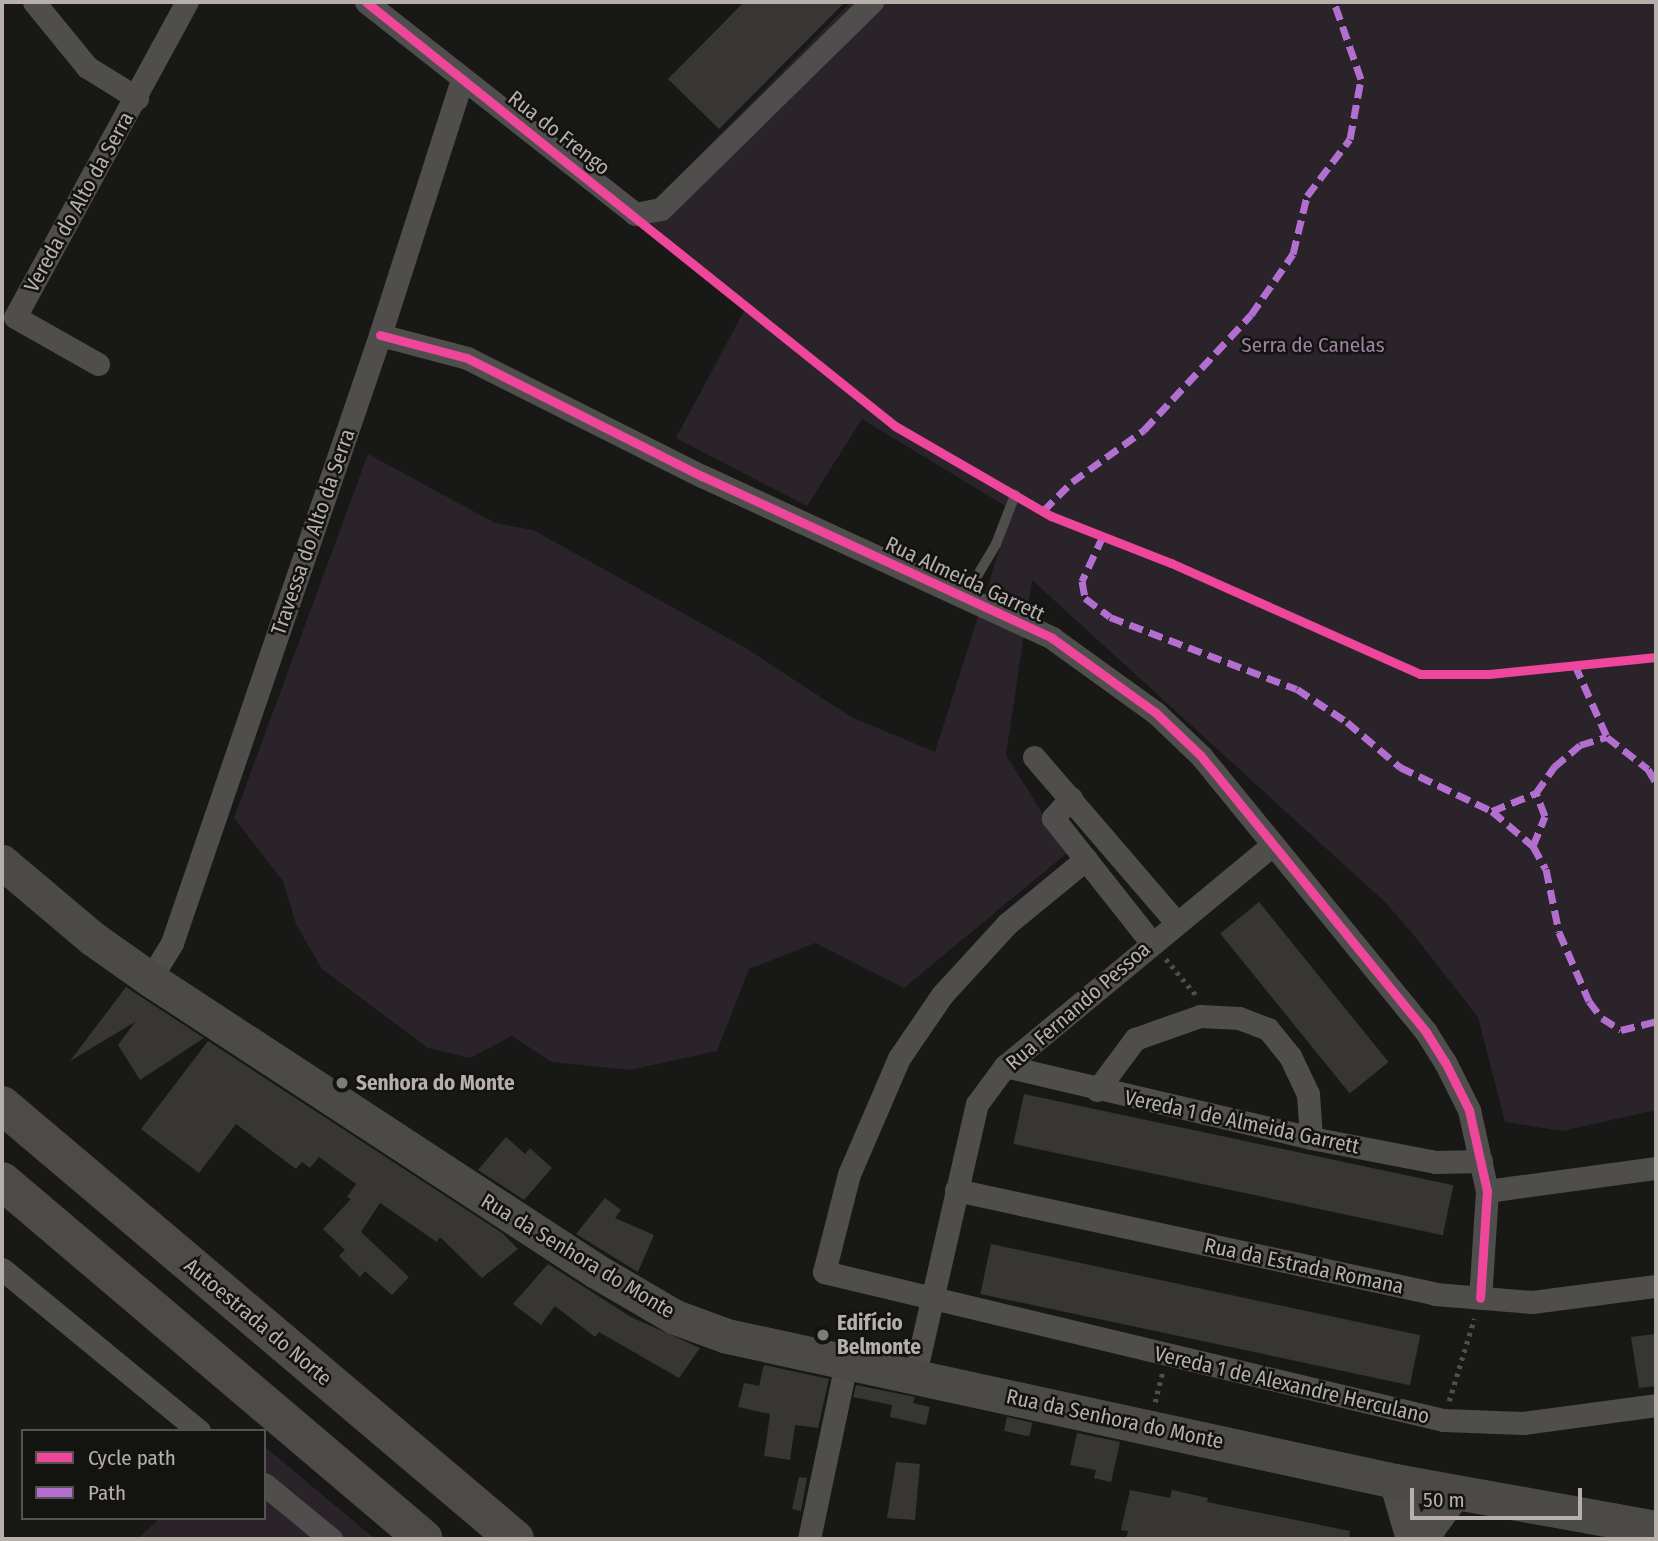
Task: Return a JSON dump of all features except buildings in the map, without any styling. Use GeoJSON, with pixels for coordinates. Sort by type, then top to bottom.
{"type":"FeatureCollection","features":[{"type":"Feature","properties":{"kind":"highway","name":"Autoestrada do Norte"},"geometry":{"type":"LineString","coordinates":[[2,1105],[515,1539]]}},
{"type":"Feature","properties":{"kind":"highway"},"geometry":{"type":"LineString","coordinates":[[2,1181],[424,1539]]}},
{"type":"Feature","properties":{"kind":"main road","name":"Rua da Senhora do Monte"},"geometry":{"type":"LineString","coordinates":[[4,869],[92,938],[150,979],[596,1271],[675,1317],[727,1336],[915,1374],[1395,1481],[1656,1528]]}},
{"type":"Feature","properties":{"kind":"street"},"geometry":{"type":"LineString","coordinates":[[34,2],[87,67],[137,98]]}},
{"type":"Feature","properties":{"kind":"street","name":"Vereda do Alto da Serra"},"geometry":{"type":"LineString","coordinates":[[98,364],[15,317],[137,98],[187,2]]}},
{"type":"Feature","properties":{"kind":"street","name":"Rua do Frengo"},"geometry":{"type":"LineString","coordinates":[[366,2],[635,214],[662,209],[872,2]]}},
{"type":"Feature","properties":{"kind":"street","name":"Travessa do Alto da Serra"},"geometry":{"type":"LineString","coordinates":[[150,979],[172,943],[380,335],[462,79]]}},
{"type":"Feature","properties":{"kind":"street","name":"Rua Almeida Garrett"},"geometry":{"type":"LineString","coordinates":[[380,335],[467,358],[1052,638],[1156,713],[1201,756],[1426,1032],[1469,1111],[1481,1161],[1487,1191],[1480,1298]]}},
{"type":"Feature","properties":{"kind":"street"},"geometry":{"type":"LineString","coordinates":[[1034,757],[1176,922]]}},
{"type":"Feature","properties":{"kind":"street"},"geometry":{"type":"LineString","coordinates":[[1071,798],[1053,818],[1151,942]]}},
{"type":"Feature","properties":{"kind":"street","name":"Rua Fernando Pessoa"},"geometry":{"type":"LineString","coordinates":[[915,1374],[977,1104],[1005,1066],[1151,942],[1272,845]]}},
{"type":"Feature","properties":{"kind":"street","name":"Vereda 1 de Alexandre Herculano"},"geometry":{"type":"LineString","coordinates":[[1086,859],[1007,924],[942,995],[883,1087],[849,1174],[824,1272],[1443,1420],[1523,1423],[1656,1405]]}},
{"type":"Feature","properties":{"kind":"street"},"geometry":{"type":"LineString","coordinates":[[1097,1090],[1135,1039],[1200,1016],[1239,1018],[1268,1029],[1290,1056],[1308,1094],[1311,1138]]}},
{"type":"Feature","properties":{"kind":"street","name":"Vereda 1 de Almeida Garrett"},"geometry":{"type":"LineString","coordinates":[[1005,1066],[1097,1090],[1311,1138],[1436,1162],[1481,1161]]}},
{"type":"Feature","properties":{"kind":"street"},"geometry":{"type":"LineString","coordinates":[[1487,1191],[1656,1168]]}},
{"type":"Feature","properties":{"kind":"street","name":"Rua da Estrada Romana"},"geometry":{"type":"LineString","coordinates":[[956,1190],[1435,1294],[1532,1302],[1656,1286]]}},
{"type":"Feature","properties":{"kind":"street"},"geometry":{"type":"LineString","coordinates":[[2,1269],[197,1429]]}},
{"type":"Feature","properties":{"kind":"street"},"geometry":{"type":"LineString","coordinates":[[809,1539],[847,1360]]}},
{"type":"Feature","properties":{"kind":"street"},"geometry":{"type":"LineString","coordinates":[[1395,1481],[1412,1539]]}},
{"type":"Feature","properties":{"kind":"street"},"geometry":{"type":"LineString","coordinates":[[266,1486],[331,1539]]}},
{"type":"Feature","properties":{"kind":"street"},"geometry":{"type":"LineString","coordinates":[[1422,1539],[1457,1492]]}},
{"type":"Feature","properties":{"kind":"lane"},"geometry":{"type":"LineString","coordinates":[[964,598],[996,544],[1015,495]]}},
{"type":"Feature","properties":{"kind":"path"},"geometry":{"type":"LineString","coordinates":[[1174,969],[1188,985]]}},
{"type":"Feature","properties":{"kind":"path"},"geometry":{"type":"LineString","coordinates":[[1443,1420],[1480,1298]]}},
{"type":"Feature","properties":{"kind":"path"},"geometry":{"type":"LineString","coordinates":[[1150,1426],[1162,1372],[1199,1374],[1211,1365]]}},
{"type":"Feature","properties":{"kind":"green space","name":"Serra de Canelas"},"geometry":{"type":"Polygon","coordinates":[[[851,2],[1656,2],[1656,1110],[1562,1131],[1505,1122],[1478,1017],[1386,903],[1032,580],[1006,755],[1067,853],[904,988],[815,943],[749,969],[717,1051],[630,1070],[552,1062],[512,1036],[470,1058],[428,1048],[322,969],[296,924],[283,881],[234,818],[368,454],[495,523],[533,530],[744,647],[851,717],[935,752],[1012,510],[862,419],[807,506],[676,438],[744,311],[632,205],[654,201],[851,2]]]}},
{"type":"Feature","properties":{"kind":"green space"},"geometry":{"type":"Polygon","coordinates":[[[266,1448],[375,1539],[138,1539],[158,1520],[266,1520],[266,1448]]]}},
{"type":"Feature","properties":{"kind":"marked path"},"geometry":{"type":"LineString","coordinates":[[1043,511],[1072,482],[1144,430],[1251,315],[1293,254],[1307,196],[1350,139],[1361,79],[1334,2]]}},
{"type":"Feature","properties":{"kind":"marked path"},"geometry":{"type":"LineString","coordinates":[[1103,536],[1082,581],[1085,598],[1110,617],[1297,689],[1347,722],[1400,767],[1492,811],[1533,846],[1546,869],[1559,932],[1589,1001],[1602,1018],[1621,1030],[1656,1021]]}},
{"type":"Feature","properties":{"kind":"marked path"},"geometry":{"type":"LineString","coordinates":[[1575,665],[1607,737],[1648,769],[1656,783]]}},
{"type":"Feature","properties":{"kind":"marked path"},"geometry":{"type":"LineString","coordinates":[[1492,811],[1536,793],[1554,767],[1580,745],[1607,737]]}},
{"type":"Feature","properties":{"kind":"marked path"},"geometry":{"type":"LineString","coordinates":[[1533,846],[1545,816],[1536,793]]}},
{"type":"Feature","properties":{"kind":"cycle path"},"geometry":{"type":"LineString","coordinates":[[366,2],[895,426],[1051,516],[1171,563],[1420,674],[1489,674],[1656,657]]}},
{"type":"Feature","properties":{"kind":"cycle path"},"geometry":{"type":"LineString","coordinates":[[380,335],[467,358],[702,476],[1052,638],[1156,713],[1201,756],[1426,1032],[1445,1062],[1469,1110],[1487,1191],[1480,1298]]}},
{"type":"Feature","properties":{"kind":"place","name":"Senhora do Monte"},"geometry":{"type":"Point","coordinates":[342,1083]}},
{"type":"Feature","properties":{"kind":"place","name":"Edifício Belmonte"},"geometry":{"type":"Point","coordinates":[823,1335]}}]}
